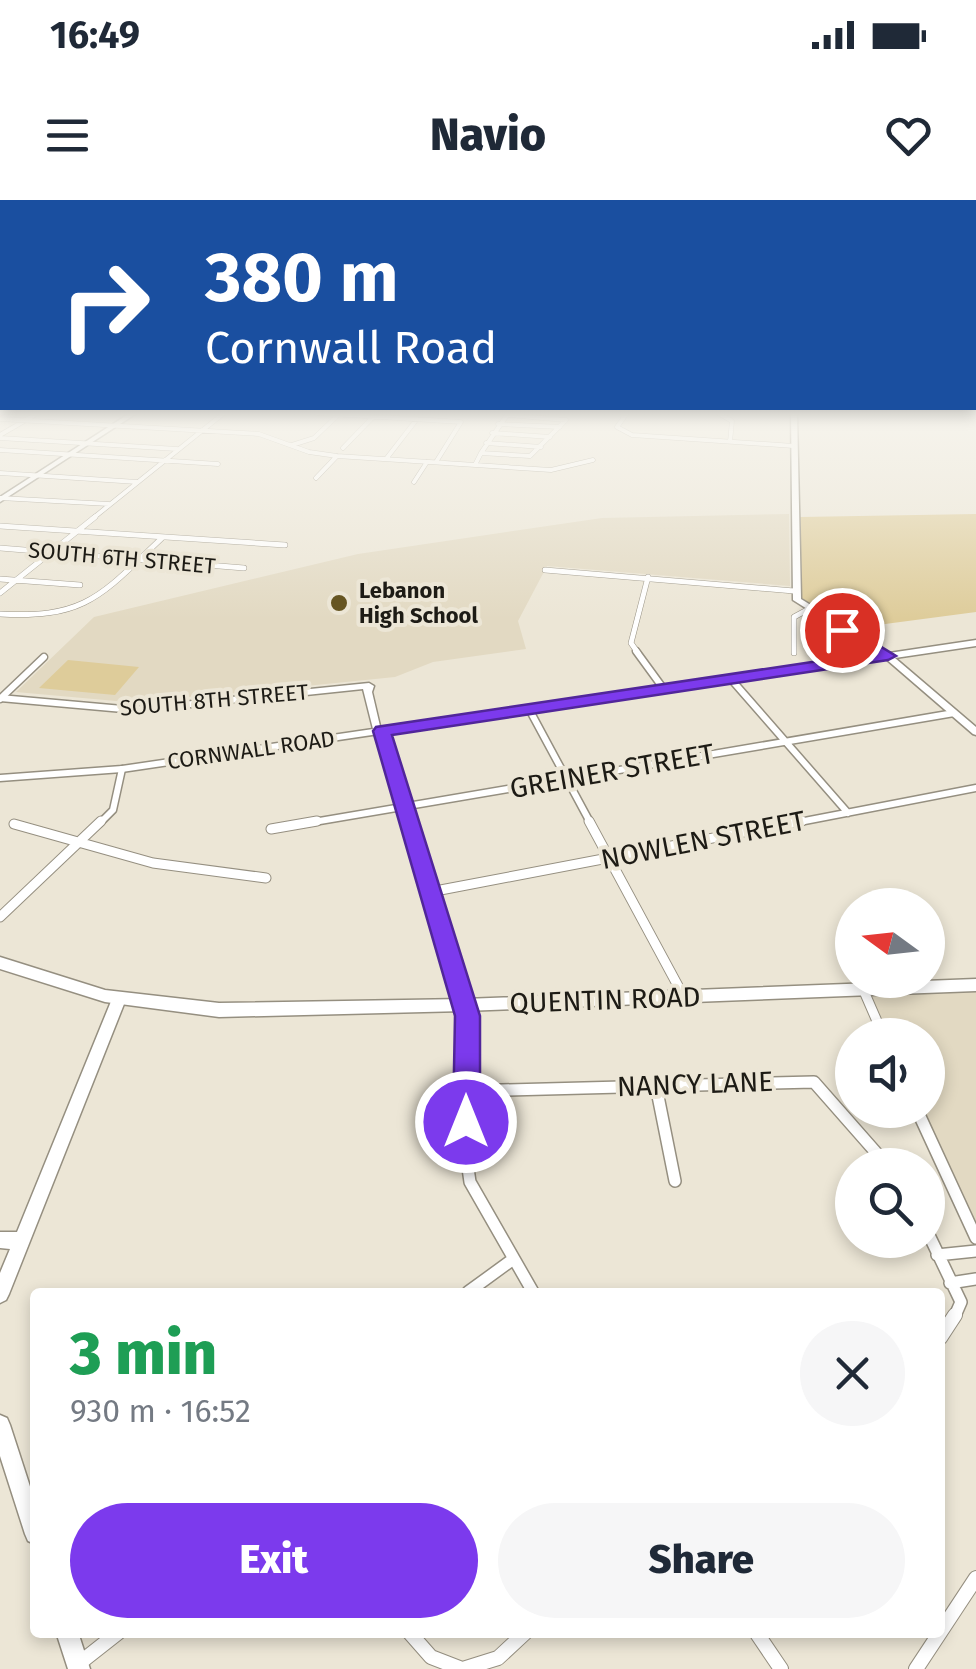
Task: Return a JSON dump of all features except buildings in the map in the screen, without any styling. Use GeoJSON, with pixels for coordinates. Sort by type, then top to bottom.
{"type":"FeatureCollection","features":[{"type":"Feature","properties":{"kind":"highway","name":"QUENTIN ROAD"},"geometry":{"type":"LineString","coordinates":[[0,962],[119,999],[219,1010],[464,1006],[835,991]]}},
{"type":"Feature","properties":{"kind":"highway","name":"QUENTIN ROAD"},"geometry":{"type":"LineString","coordinates":[[945,986],[976,985]]}},
{"type":"Feature","properties":{"kind":"street"},"geometry":{"type":"LineString","coordinates":[[1,499],[27,482]]}},
{"type":"Feature","properties":{"kind":"street"},"geometry":{"type":"LineString","coordinates":[[131,482],[137,482]]}},
{"type":"Feature","properties":{"kind":"street"},"geometry":{"type":"LineString","coordinates":[[0,593],[137,482]]}},
{"type":"Feature","properties":{"kind":"street"},"geometry":{"type":"LineString","coordinates":[[794,482],[796,600],[888,656],[976,732]]}},
{"type":"Feature","properties":{"kind":"street"},"geometry":{"type":"LineString","coordinates":[[1,499],[109,504]]}},
{"type":"Feature","properties":{"kind":"street"},"geometry":{"type":"LineString","coordinates":[[0,526],[285,545]]}},
{"type":"Feature","properties":{"kind":"street"},"geometry":{"type":"LineString","coordinates":[[0,614],[46,617],[74,611],[100,598],[162,538]]}},
{"type":"Feature","properties":{"kind":"street","name":"SOUTH 6TH STREET"},"geometry":{"type":"LineString","coordinates":[[0,548],[244,568]]}},
{"type":"Feature","properties":{"kind":"street"},"geometry":{"type":"LineString","coordinates":[[545,570],[794,591]]}},
{"type":"Feature","properties":{"kind":"street"},"geometry":{"type":"LineString","coordinates":[[648,577],[631,643],[664,688]]}},
{"type":"Feature","properties":{"kind":"street"},"geometry":{"type":"LineString","coordinates":[[0,579],[80,585]]}},
{"type":"Feature","properties":{"kind":"street"},"geometry":{"type":"LineString","coordinates":[[794,653],[794,617],[807,610]]}},
{"type":"Feature","properties":{"kind":"street","name":"CORNWALL ROAD"},"geometry":{"type":"LineString","coordinates":[[0,778],[122,769],[976,644]]}},
{"type":"Feature","properties":{"kind":"street"},"geometry":{"type":"LineString","coordinates":[[0,699],[44,656]]}},
{"type":"Feature","properties":{"kind":"street"},"geometry":{"type":"LineString","coordinates":[[730,678],[848,812]]}},
{"type":"Feature","properties":{"kind":"street"},"geometry":{"type":"LineString","coordinates":[[369,686],[376,727],[382,731]]}},
{"type":"Feature","properties":{"kind":"street"},"geometry":{"type":"LineString","coordinates":[[369,686],[374,691],[382,731],[464,1006],[470,1182],[531,1288]]}},
{"type":"Feature","properties":{"kind":"street","name":"SOUTH 8TH STREET"},"geometry":{"type":"LineString","coordinates":[[0,699],[134,710],[369,686]]}},
{"type":"Feature","properties":{"kind":"street"},"geometry":{"type":"LineString","coordinates":[[322,691],[355,694],[369,700]]}},
{"type":"Feature","properties":{"kind":"street"},"geometry":{"type":"LineString","coordinates":[[529,709],[684,997]]}},
{"type":"Feature","properties":{"kind":"street","name":"GREINER STREET"},"geometry":{"type":"LineString","coordinates":[[270,829],[954,712]]}},
{"type":"Feature","properties":{"kind":"street"},"geometry":{"type":"LineString","coordinates":[[0,916],[114,810],[122,769]]}},
{"type":"Feature","properties":{"kind":"street","name":"NOWLEN STREET"},"geometry":{"type":"LineString","coordinates":[[430,892],[976,788]]}},
{"type":"Feature","properties":{"kind":"street"},"geometry":{"type":"LineString","coordinates":[[14,824],[154,863],[266,878]]}},
{"type":"Feature","properties":{"kind":"street"},"geometry":{"type":"LineString","coordinates":[[0,1294],[119,999]]}},
{"type":"Feature","properties":{"kind":"street","name":"NANCY LANE"},"geometry":{"type":"LineString","coordinates":[[466,1091],[814,1082],[872,1148]]}},
{"type":"Feature","properties":{"kind":"street"},"geometry":{"type":"LineString","coordinates":[[656,1086],[676,1181]]}},
{"type":"Feature","properties":{"kind":"street"},"geometry":{"type":"LineString","coordinates":[[926,1128],[976,1238]]}},
{"type":"Feature","properties":{"kind":"street"},"geometry":{"type":"LineString","coordinates":[[0,1240],[21,1241]]}},
{"type":"Feature","properties":{"kind":"street"},"geometry":{"type":"LineString","coordinates":[[945,1254],[976,1251]]}},
{"type":"Feature","properties":{"kind":"street"},"geometry":{"type":"LineString","coordinates":[[938,1258],[960,1302],[945,1332]]}},
{"type":"Feature","properties":{"kind":"street"},"geometry":{"type":"LineString","coordinates":[[474,1288],[512,1260]]}},
{"type":"Feature","properties":{"kind":"street"},"geometry":{"type":"LineString","coordinates":[[950,1283],[976,1279]]}},
{"type":"Feature","properties":{"kind":"street"},"geometry":{"type":"LineString","coordinates":[[0,1425],[30,1518]]}},
{"type":"Feature","properties":{"kind":"street"},"geometry":{"type":"LineString","coordinates":[[945,1625],[976,1578]]}},
{"type":"Feature","properties":{"kind":"street"},"geometry":{"type":"LineString","coordinates":[[69,1638],[78,1667],[111,1638]]}},
{"type":"Feature","properties":{"kind":"street"},"geometry":{"type":"LineString","coordinates":[[413,1638],[423,1652],[462,1669],[498,1658],[520,1638]]}},
{"type":"Feature","properties":{"kind":"street"},"geometry":{"type":"LineString","coordinates":[[760,1638],[781,1669]]}},
{"type":"Feature","properties":{"kind":"street"},"geometry":{"type":"LineString","coordinates":[[916,1669],[936,1638]]}},
{"type":"Feature","properties":{"kind":"shaded area","name":"Lebanon High School"},"geometry":{"type":"Polygon","coordinates":[[[789,514],[790,586],[547,566],[518,621],[526,649],[433,662],[395,677],[236,693],[127,702],[16,692],[94,617],[358,554],[602,518],[789,514]]]}},
{"type":"Feature","properties":{"kind":"shaded area"},"geometry":{"type":"Polygon","coordinates":[[[976,514],[976,612],[870,626],[802,598],[800,517],[976,514]]]}},
{"type":"Feature","properties":{"kind":"shaded area"},"geometry":{"type":"Polygon","coordinates":[[[68,660],[139,667],[115,695],[39,688],[68,660]]]}},
{"type":"Feature","properties":{"kind":"shaded area"},"geometry":{"type":"Polygon","coordinates":[[[976,985],[976,1238],[945,1171],[945,1148],[935,1148],[925,1128],[945,1128],[945,1018],[876,1018],[867,998],[945,998],[945,986],[976,985]]]}},
{"type":"Feature","properties":{"kind":"place","name":"Lebanon High School"},"geometry":{"type":"Point","coordinates":[339,603]}},
{"type":"Feature","properties":{"kind":"route"},"geometry":{"type":"LineString","coordinates":[[466,1122],[467,1016],[382,731],[888,656],[842,630]]}}]}
